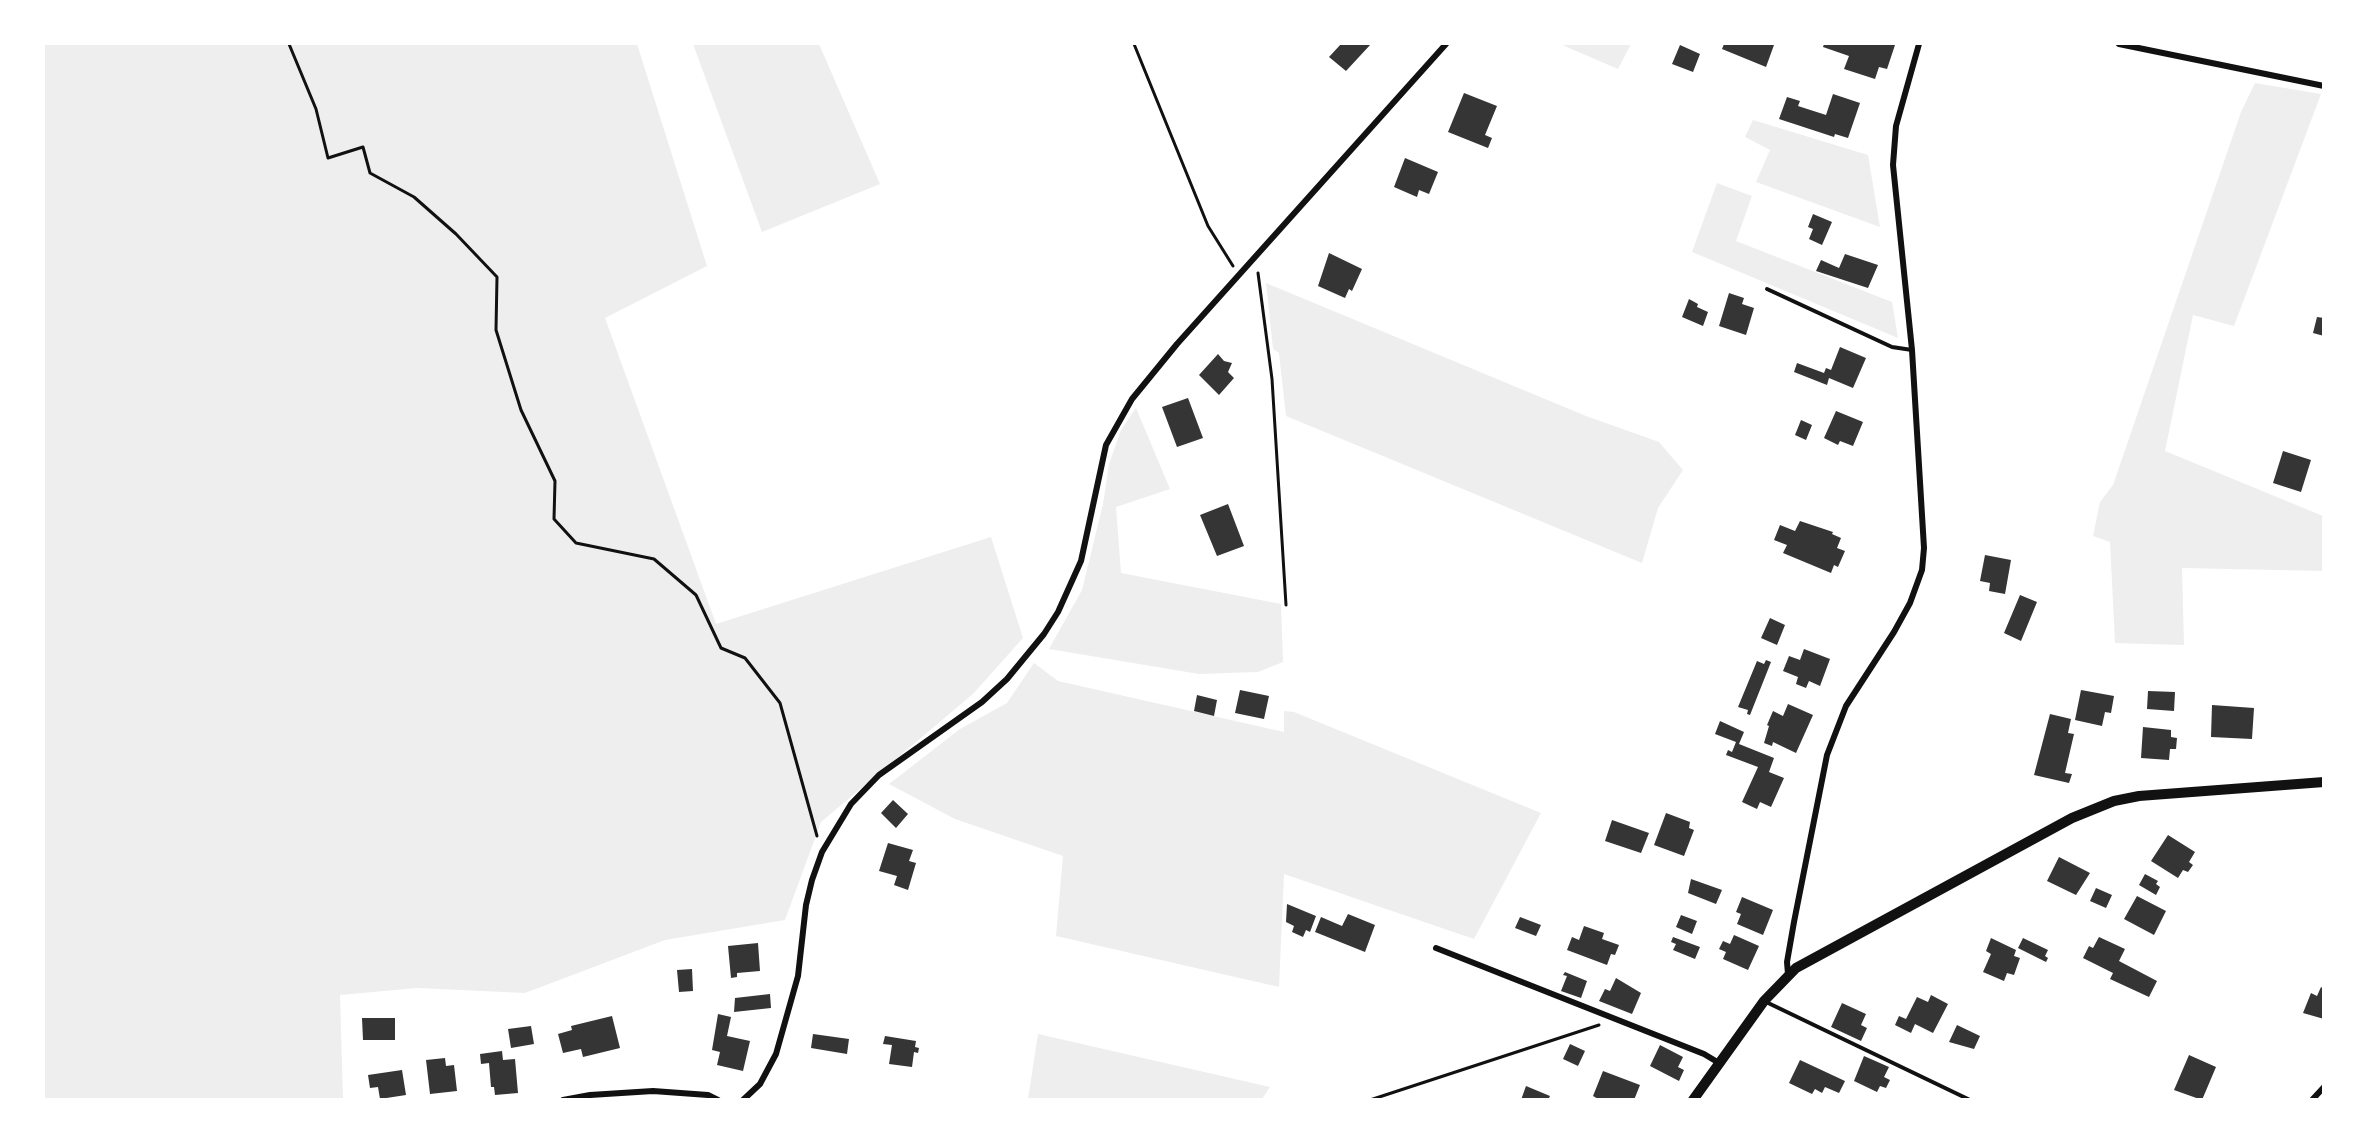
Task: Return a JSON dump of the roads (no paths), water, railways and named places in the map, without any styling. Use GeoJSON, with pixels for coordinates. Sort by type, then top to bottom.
{"type":"FeatureCollection","features":[{"type":"Feature","properties":{"kind":"street"},"geometry":{"type":"LineString","coordinates":[[748,1099],[760,1084],[776,1054],[798,976],[806,905],[822,852],[851,804],[879,775],[982,702],[1007,679],[1044,634],[1058,612],[1081,561],[1106,445],[1140,388],[1446,44]]}},
{"type":"Feature","properties":{"kind":"street"},"geometry":{"type":"LineString","coordinates":[[1788,974],[1787,962],[1794,922],[1833,739],[1846,706],[1910,603],[1922,570],[1924,548],[1911,350],[1893,165],[1896,126],[1919,44]]}},
{"type":"Feature","properties":{"kind":"street"},"geometry":{"type":"LineString","coordinates":[[2119,44],[2324,86]]}},
{"type":"Feature","properties":{"kind":"street"},"geometry":{"type":"LineString","coordinates":[[1693,1100],[1764,1001],[1788,974],[1805,962],[2093,808],[2139,796],[2324,782]]}},
{"type":"Feature","properties":{"kind":"street"},"geometry":{"type":"LineString","coordinates":[[1436,948],[1615,1018],[1719,1063]]}},
{"type":"Feature","properties":{"kind":"street"},"geometry":{"type":"LineString","coordinates":[[2312,1100],[2324,1087]]}},
{"type":"Feature","properties":{"kind":"street"},"geometry":{"type":"LineString","coordinates":[[563,1100],[590,1095],[653,1091],[708,1095],[718,1100]]}},
{"type":"Feature","properties":{"kind":"lane"},"geometry":{"type":"LineString","coordinates":[[1767,289],[1892,347],[1911,350]]}},
{"type":"Feature","properties":{"kind":"lane"},"geometry":{"type":"LineString","coordinates":[[1764,1001],[1970,1100]]}}]}
